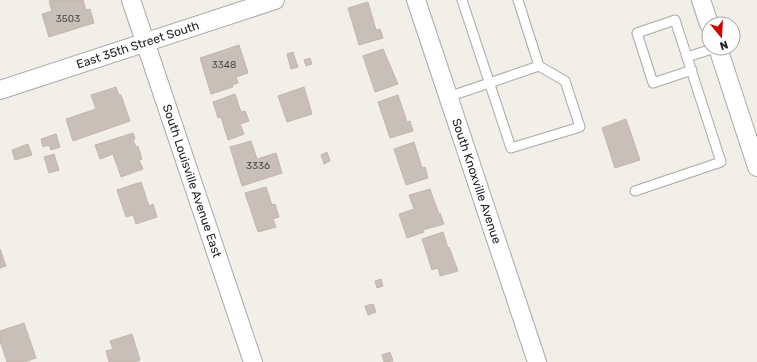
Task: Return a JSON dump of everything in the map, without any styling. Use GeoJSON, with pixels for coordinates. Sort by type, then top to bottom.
{"type":"FeatureCollection","features":[{"type":"Feature","properties":{"kind":"street","name":"South Louisville Avenue East"},"geometry":{"type":"LineString","coordinates":[[131,0],[253,362]]}},
{"type":"Feature","properties":{"kind":"street","name":"East 35th Street South"},"geometry":{"type":"LineString","coordinates":[[0,90],[275,0]]}},
{"type":"Feature","properties":{"kind":"street","name":"South Knoxville Avenue"},"geometry":{"type":"LineString","coordinates":[[416,0],[537,362]]}},
{"type":"Feature","properties":{"kind":"street"},"geometry":{"type":"LineString","coordinates":[[701,0],[707,16]]}},
{"type":"Feature","properties":{"kind":"street"},"geometry":{"type":"LineString","coordinates":[[721,56],[757,167]]}},
{"type":"Feature","properties":{"kind":"lane"},"geometry":{"type":"LineString","coordinates":[[462,0],[511,148],[580,127],[565,81],[539,66],[518,0]]}},
{"type":"Feature","properties":{"kind":"lane"},"geometry":{"type":"LineString","coordinates":[[635,191],[721,162],[692,70],[675,20],[637,33],[653,83],[692,70]]}},
{"type":"Feature","properties":{"kind":"lane"},"geometry":{"type":"LineString","coordinates":[[687,57],[701,52]]}},
{"type":"Feature","properties":{"kind":"lane"},"geometry":{"type":"LineString","coordinates":[[448,96],[539,66]]}},
{"type":"Feature","properties":{"kind":"building"},"geometry":{"type":"Polygon","coordinates":[[[83,0],[86,10],[90,9],[94,23],[49,37],[42,14],[52,11],[49,1],[83,0]]]}},
{"type":"Feature","properties":{"kind":"building"},"geometry":{"type":"Polygon","coordinates":[[[368,2],[376,30],[380,29],[383,38],[359,45],[348,8],[368,2]]]}},
{"type":"Feature","properties":{"kind":"building"},"geometry":{"type":"Polygon","coordinates":[[[239,45],[248,73],[236,77],[238,83],[232,85],[233,87],[211,94],[200,58],[239,45]]]}},
{"type":"Feature","properties":{"kind":"building"},"geometry":{"type":"Polygon","coordinates":[[[383,49],[398,84],[375,92],[363,56],[383,49]]]}},
{"type":"Feature","properties":{"kind":"building"},"geometry":{"type":"Polygon","coordinates":[[[293,52],[298,67],[291,69],[287,54],[293,52]]]}},
{"type":"Feature","properties":{"kind":"building"},"geometry":{"type":"Polygon","coordinates":[[[310,58],[312,64],[306,66],[304,60],[310,58]]]}},
{"type":"Feature","properties":{"kind":"building"},"geometry":{"type":"Polygon","coordinates":[[[116,87],[119,95],[121,95],[130,121],[73,141],[66,119],[96,109],[91,95],[116,87]]]}},
{"type":"Feature","properties":{"kind":"building"},"geometry":{"type":"Polygon","coordinates":[[[304,87],[312,114],[287,122],[278,96],[304,87]]]}},
{"type":"Feature","properties":{"kind":"building"},"geometry":{"type":"Polygon","coordinates":[[[235,94],[241,112],[245,111],[249,121],[240,124],[244,134],[228,140],[221,117],[218,118],[213,102],[235,94]]]}},
{"type":"Feature","properties":{"kind":"building"},"geometry":{"type":"Polygon","coordinates":[[[398,95],[407,122],[410,121],[413,131],[390,138],[378,102],[398,95]]]}},
{"type":"Feature","properties":{"kind":"building"},"geometry":{"type":"Polygon","coordinates":[[[626,119],[640,160],[615,168],[602,128],[626,119]]]}},
{"type":"Feature","properties":{"kind":"building"},"geometry":{"type":"Polygon","coordinates":[[[133,133],[135,139],[133,140],[136,147],[138,146],[142,159],[139,160],[143,169],[121,177],[113,154],[100,159],[95,145],[133,133]]]}},
{"type":"Feature","properties":{"kind":"building"},"geometry":{"type":"Polygon","coordinates":[[[56,134],[60,147],[51,150],[49,145],[43,147],[41,139],[56,134]]]}},
{"type":"Feature","properties":{"kind":"building"},"geometry":{"type":"Polygon","coordinates":[[[251,141],[257,159],[276,153],[282,173],[242,186],[230,147],[251,141]]]}},
{"type":"Feature","properties":{"kind":"building"},"geometry":{"type":"Polygon","coordinates":[[[414,142],[422,168],[425,167],[428,178],[406,185],[394,149],[414,142]]]}},
{"type":"Feature","properties":{"kind":"building"},"geometry":{"type":"Polygon","coordinates":[[[28,144],[32,155],[15,160],[12,150],[28,144]]]}},
{"type":"Feature","properties":{"kind":"building"},"geometry":{"type":"Polygon","coordinates":[[[327,152],[330,161],[324,164],[321,155],[327,152]]]}},
{"type":"Feature","properties":{"kind":"building"},"geometry":{"type":"Polygon","coordinates":[[[54,154],[59,170],[49,173],[44,157],[54,154]]]}},
{"type":"Feature","properties":{"kind":"building"},"geometry":{"type":"Polygon","coordinates":[[[141,182],[149,206],[153,204],[157,217],[136,224],[133,215],[126,217],[117,190],[141,182]]]}},
{"type":"Feature","properties":{"kind":"building"},"geometry":{"type":"Polygon","coordinates":[[[266,187],[272,205],[275,204],[279,217],[273,219],[276,227],[258,232],[245,193],[266,187]]]}},
{"type":"Feature","properties":{"kind":"building"},"geometry":{"type":"Polygon","coordinates":[[[430,189],[444,224],[423,230],[424,232],[407,238],[399,214],[414,209],[409,195],[430,189]]]}},
{"type":"Feature","properties":{"kind":"building"},"geometry":{"type":"Polygon","coordinates":[[[443,232],[458,271],[440,276],[438,268],[432,270],[422,239],[443,232]]]}},
{"type":"Feature","properties":{"kind":"building"},"geometry":{"type":"Polygon","coordinates":[[[0,249],[6,266],[0,268],[0,249]]]}},
{"type":"Feature","properties":{"kind":"building"},"geometry":{"type":"Polygon","coordinates":[[[381,279],[383,286],[377,288],[375,281],[381,279]]]}},
{"type":"Feature","properties":{"kind":"building"},"geometry":{"type":"Polygon","coordinates":[[[373,304],[376,312],[368,315],[365,306],[373,304]]]}},
{"type":"Feature","properties":{"kind":"building"},"geometry":{"type":"Polygon","coordinates":[[[24,323],[36,358],[24,362],[7,362],[0,341],[0,331],[24,323]]]}},
{"type":"Feature","properties":{"kind":"building"},"geometry":{"type":"Polygon","coordinates":[[[132,334],[140,360],[135,362],[109,362],[106,351],[113,349],[110,341],[132,334]]]}},
{"type":"Feature","properties":{"kind":"building"},"geometry":{"type":"Polygon","coordinates":[[[390,352],[393,361],[384,362],[382,355],[390,352]]]}}]}
